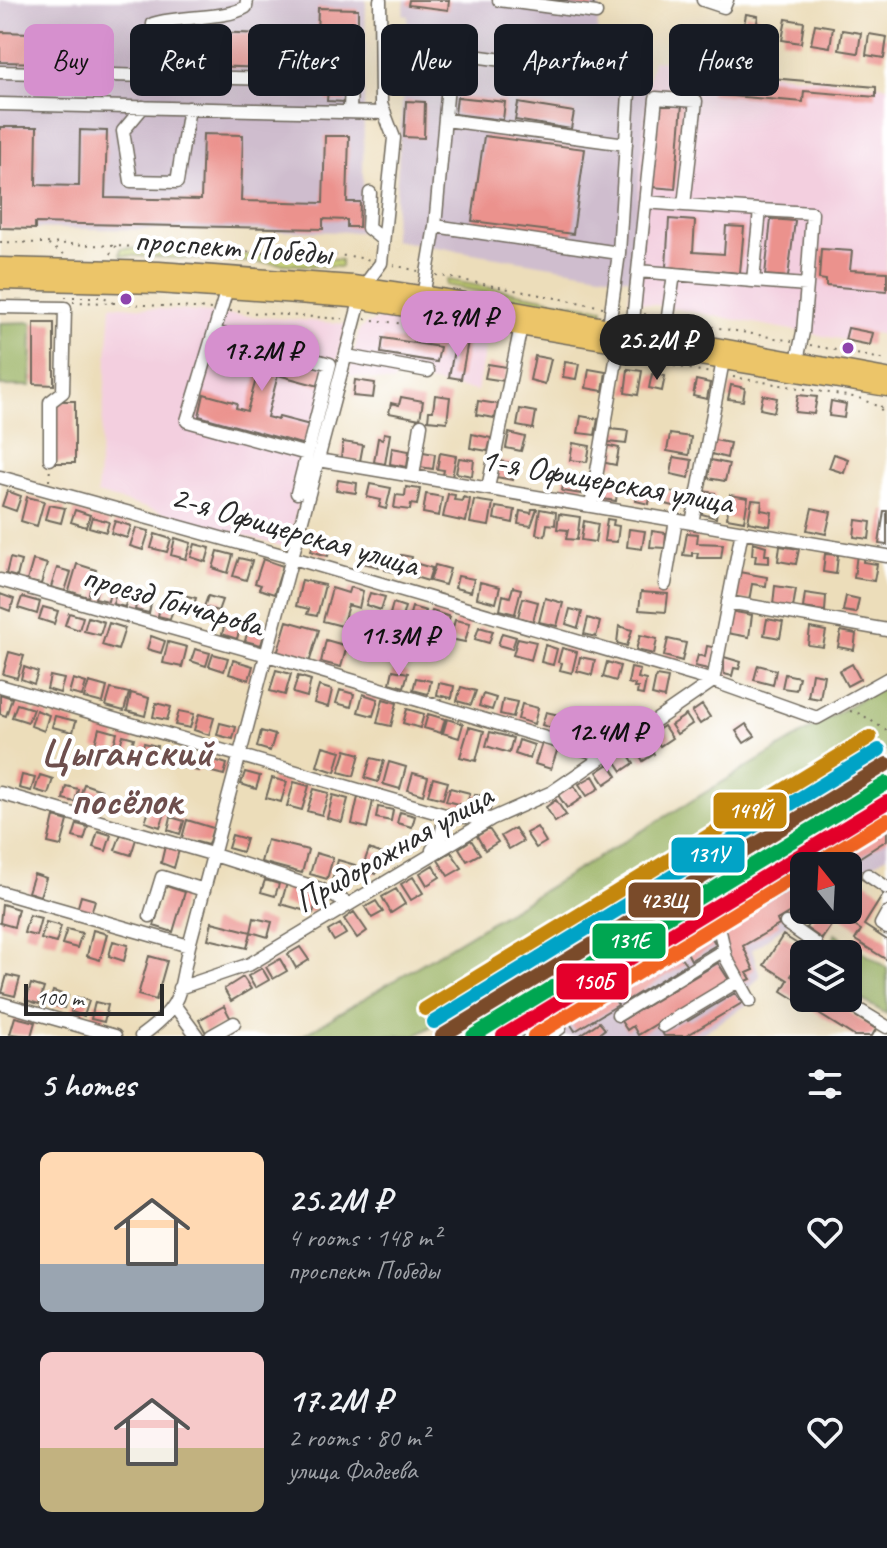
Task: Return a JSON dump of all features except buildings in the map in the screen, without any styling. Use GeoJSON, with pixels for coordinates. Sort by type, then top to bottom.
{"type":"FeatureCollection","features":[{"type":"Feature","properties":{"kind":"main road","name":"проспект Победы"},"geometry":{"type":"LineString","coordinates":[[0,266],[262,276],[612,337],[722,368],[883,391]]}},
{"type":"Feature","properties":{"kind":"main road","name":"проспект Победы"},"geometry":{"type":"LineString","coordinates":[[0,281],[363,293]]}},
{"type":"Feature","properties":{"kind":"main road","name":"проспект Победы"},"geometry":{"type":"LineString","coordinates":[[422,302],[521,326],[612,337],[632,331],[797,361],[883,391]]}},
{"type":"Feature","properties":{"kind":"street"},"geometry":{"type":"LineString","coordinates":[[153,24],[173,18],[236,13],[246,7],[247,0]]}},
{"type":"Feature","properties":{"kind":"street"},"geometry":{"type":"LineString","coordinates":[[297,493],[313,457],[347,356],[363,293],[381,263],[394,138],[381,104],[380,0]]}},
{"type":"Feature","properties":{"kind":"street"},"geometry":{"type":"LineString","coordinates":[[499,0],[596,13]]}},
{"type":"Feature","properties":{"kind":"street"},"geometry":{"type":"LineString","coordinates":[[703,0],[724,7],[727,0]]}},
{"type":"Feature","properties":{"kind":"street"},"geometry":{"type":"LineString","coordinates":[[422,302],[435,226],[451,53],[630,77],[612,337],[591,506]]}},
{"type":"Feature","properties":{"kind":"street"},"geometry":{"type":"LineString","coordinates":[[0,72],[130,75]]}},
{"type":"Feature","properties":{"kind":"street"},"geometry":{"type":"LineString","coordinates":[[232,78],[351,81],[350,110]]}},
{"type":"Feature","properties":{"kind":"street"},"geometry":{"type":"LineString","coordinates":[[632,331],[656,98],[696,101],[684,205]]}},
{"type":"Feature","properties":{"kind":"street"},"geometry":{"type":"LineString","coordinates":[[0,104],[385,113]]}},
{"type":"Feature","properties":{"kind":"street"},"geometry":{"type":"LineString","coordinates":[[143,107],[123,131],[131,181],[177,182],[189,108]]}},
{"type":"Feature","properties":{"kind":"street"},"geometry":{"type":"LineString","coordinates":[[446,120],[626,144]]}},
{"type":"Feature","properties":{"kind":"street"},"geometry":{"type":"LineString","coordinates":[[370,193],[368,228],[383,240]]}},
{"type":"Feature","properties":{"kind":"street"},"geometry":{"type":"LineString","coordinates":[[645,202],[812,213],[803,332],[797,361]]}},
{"type":"Feature","properties":{"kind":"street"},"geometry":{"type":"LineString","coordinates":[[753,281],[760,210]]}},
{"type":"Feature","properties":{"kind":"street"},"geometry":{"type":"LineString","coordinates":[[435,226],[619,253]]}},
{"type":"Feature","properties":{"kind":"street"},"geometry":{"type":"LineString","coordinates":[[638,271],[807,285]]}},
{"type":"Feature","properties":{"kind":"street"},"geometry":{"type":"LineString","coordinates":[[665,337],[674,274]]}},
{"type":"Feature","properties":{"kind":"street"},"geometry":{"type":"LineString","coordinates":[[141,1036],[165,1019],[175,1006],[293,558],[330,364],[215,332],[227,289]]}},
{"type":"Feature","properties":{"kind":"street"},"geometry":{"type":"LineString","coordinates":[[0,307],[65,308],[63,392],[50,402],[50,459]]}},
{"type":"Feature","properties":{"kind":"street"},"geometry":{"type":"LineString","coordinates":[[488,488],[521,326]]}},
{"type":"Feature","properties":{"kind":"street","name":"1-я Офицерская улица"},"geometry":{"type":"LineString","coordinates":[[215,332],[187,421],[313,457],[887,556]]}},
{"type":"Feature","properties":{"kind":"street"},"geometry":{"type":"LineString","coordinates":[[347,356],[428,371]]}},
{"type":"Feature","properties":{"kind":"street"},"geometry":{"type":"LineString","coordinates":[[692,523],[722,368]]}},
{"type":"Feature","properties":{"kind":"street"},"geometry":{"type":"LineString","coordinates":[[413,476],[421,425]]}},
{"type":"Feature","properties":{"kind":"street","name":"2-я Офицерская улица"},"geometry":{"type":"LineString","coordinates":[[0,477],[293,558],[713,681],[817,718],[887,679]]}},
{"type":"Feature","properties":{"kind":"street"},"geometry":{"type":"LineString","coordinates":[[665,584],[676,520]]}},
{"type":"Feature","properties":{"kind":"street"},"geometry":{"type":"LineString","coordinates":[[713,681],[742,531]]}},
{"type":"Feature","properties":{"kind":"street","name":"проезд Гончарова"},"geometry":{"type":"LineString","coordinates":[[0,580],[267,655],[606,756]]}},
{"type":"Feature","properties":{"kind":"street"},"geometry":{"type":"LineString","coordinates":[[728,602],[887,630]]}},
{"type":"Feature","properties":{"kind":"street","name":"Придорожная улица"},"geometry":{"type":"LineString","coordinates":[[179,988],[250,964],[491,819],[552,792],[713,681]]}},
{"type":"Feature","properties":{"kind":"street"},"geometry":{"type":"LineString","coordinates":[[0,686],[445,815],[491,819]]}},
{"type":"Feature","properties":{"kind":"street"},"geometry":{"type":"LineString","coordinates":[[0,793],[320,889],[349,904]]}},
{"type":"Feature","properties":{"kind":"street"},"geometry":{"type":"LineString","coordinates":[[424,858],[441,836],[445,815]]}},
{"type":"Feature","properties":{"kind":"street"},"geometry":{"type":"LineString","coordinates":[[834,852],[887,819]]}},
{"type":"Feature","properties":{"kind":"street"},"geometry":{"type":"LineString","coordinates":[[868,875],[887,888]]}},
{"type":"Feature","properties":{"kind":"street"},"geometry":{"type":"LineString","coordinates":[[150,916],[162,877],[204,890]]}},
{"type":"Feature","properties":{"kind":"street"},"geometry":{"type":"LineString","coordinates":[[750,1001],[724,950],[719,927],[725,919],[790,879]]}},
{"type":"Feature","properties":{"kind":"street"},"geometry":{"type":"LineString","coordinates":[[0,892],[189,946]]}},
{"type":"Feature","properties":{"kind":"street"},"geometry":{"type":"LineString","coordinates":[[887,913],[881,924],[887,928]]}},
{"type":"Feature","properties":{"kind":"street"},"geometry":{"type":"LineString","coordinates":[[786,923],[810,940]]}},
{"type":"Feature","properties":{"kind":"street"},"geometry":{"type":"LineString","coordinates":[[618,1015],[724,950]]}},
{"type":"Feature","properties":{"kind":"street"},"geometry":{"type":"LineString","coordinates":[[663,1026],[738,981]]}},
{"type":"Feature","properties":{"kind":"street"},"geometry":{"type":"LineString","coordinates":[[0,1003],[115,1036]]}},
{"type":"Feature","properties":{"kind":"street"},"geometry":{"type":"LineString","coordinates":[[175,1006],[197,1036]]}},
{"type":"Feature","properties":{"kind":"street"},"geometry":{"type":"LineString","coordinates":[[862,1012],[887,1027]]}},
{"type":"Feature","properties":{"kind":"street"},"geometry":{"type":"LineString","coordinates":[[211,1036],[234,1023]]}},
{"type":"Feature","properties":{"kind":"path"},"geometry":{"type":"LineString","coordinates":[[0,242],[45,243]]}},
{"type":"Feature","properties":{"kind":"path"},"geometry":{"type":"LineString","coordinates":[[109,255],[117,244]]}},
{"type":"Feature","properties":{"kind":"path"},"geometry":{"type":"LineString","coordinates":[[63,297],[104,297]]}},
{"type":"Feature","properties":{"kind":"path"},"geometry":{"type":"LineString","coordinates":[[113,303],[376,319],[471,332]]}},
{"type":"Feature","properties":{"kind":"path"},"geometry":{"type":"LineString","coordinates":[[676,367],[722,368],[859,398],[883,391]]}},
{"type":"Feature","properties":{"kind":"path"},"geometry":{"type":"LineString","coordinates":[[883,391],[887,405]]}},
{"type":"Feature","properties":{"kind":"path"},"geometry":{"type":"LineString","coordinates":[[883,391],[886,418]]}},
{"type":"Feature","properties":{"kind":"path"},"geometry":{"type":"LineString","coordinates":[[48,491],[50,459]]}},
{"type":"Feature","properties":{"kind":"path"},"geometry":{"type":"LineString","coordinates":[[838,707],[861,714],[887,731]]}},
{"type":"Feature","properties":{"kind":"path"},"geometry":{"type":"LineString","coordinates":[[719,927],[700,896],[693,872],[887,754]]}},
{"type":"Feature","properties":{"kind":"path"},"geometry":{"type":"LineString","coordinates":[[461,1036],[699,886]]}},
{"type":"Feature","properties":{"kind":"shaded area"},"geometry":{"type":"Polygon","coordinates":[[[0,0],[366,0],[365,58],[365,24],[248,24],[248,96],[364,96],[362,232],[0,228],[0,0]]]}},
{"type":"Feature","properties":{"kind":"shaded area"},"geometry":{"type":"Polygon","coordinates":[[[405,0],[600,0],[598,24],[494,24],[494,96],[646,96],[631,279],[393,240],[403,96],[478,96],[478,24],[407,24],[408,16],[403,15],[405,0]]]}},
{"type":"Feature","properties":{"kind":"shaded area"},"geometry":{"type":"Polygon","coordinates":[[[653,60],[669,62],[669,96],[779,96],[779,74],[887,86],[886,335],[848,329],[845,340],[629,300],[646,96],[653,96],[653,60]]]}},
{"type":"Feature","properties":{"kind":"shaded area"},"geometry":{"type":"Polygon","coordinates":[[[111,305],[347,324],[287,548],[97,494],[111,305]]]}},
{"type":"Feature","properties":{"kind":"shaded area"},"geometry":{"type":"Polygon","coordinates":[[[383,318],[487,336],[477,391],[396,376],[393,383],[349,375],[359,330],[383,318]]]}},
{"type":"Feature","properties":{"kind":"shaded area"},"geometry":{"type":"Polygon","coordinates":[[[887,788],[887,856],[862,871],[862,852],[790,852],[790,922],[752,950],[760,976],[743,996],[748,1004],[698,1036],[499,1036],[712,896],[887,788]]]}},
{"type":"Feature","properties":{"kind":"green space"},"geometry":{"type":"Polygon","coordinates":[[[121,248],[341,260],[341,267],[120,255],[121,248]]]}},
{"type":"Feature","properties":{"kind":"green space"},"geometry":{"type":"Polygon","coordinates":[[[447,280],[603,309],[602,314],[446,285],[447,280]]]}},
{"type":"Feature","properties":{"kind":"green space"},"geometry":{"type":"Polygon","coordinates":[[[32,322],[31,386],[0,386],[0,323],[32,322]]]}},
{"type":"Feature","properties":{"kind":"green space"},"geometry":{"type":"Polygon","coordinates":[[[887,683],[887,749],[415,1036],[302,1036],[887,683]]]}},
{"type":"Feature","properties":{"kind":"green space"},"geometry":{"type":"Polygon","coordinates":[[[862,952],[887,968],[887,1014],[862,1000],[862,952]]]}},
{"type":"Feature","properties":{"kind":"transit line","name":"149Й"},"geometry":{"type":"LineString","coordinates":[[425,1009],[870,737]]}},
{"type":"Feature","properties":{"kind":"transit line","name":"131У"},"geometry":{"type":"LineString","coordinates":[[434,1022],[879,750]]}},
{"type":"Feature","properties":{"kind":"transit line","name":"423Щ"},"geometry":{"type":"LineString","coordinates":[[442,1036],[887,764]]}},
{"type":"Feature","properties":{"kind":"transit line","name":"131Е"},"geometry":{"type":"LineString","coordinates":[[473,1036],[887,783]]}},
{"type":"Feature","properties":{"kind":"transit line","name":"150Б"},"geometry":{"type":"LineString","coordinates":[[503,1036],[887,802]]}},
{"type":"Feature","properties":{"kind":"transit line"},"geometry":{"type":"LineString","coordinates":[[835,852],[887,820]]}},
{"type":"Feature","properties":{"kind":"transit line"},"geometry":{"type":"LineString","coordinates":[[534,1036],[790,880]]}},
{"type":"Feature","properties":{"kind":"district","name":"Цыганский посёлок"},"geometry":{"type":"Point","coordinates":[126,776]}}]}
